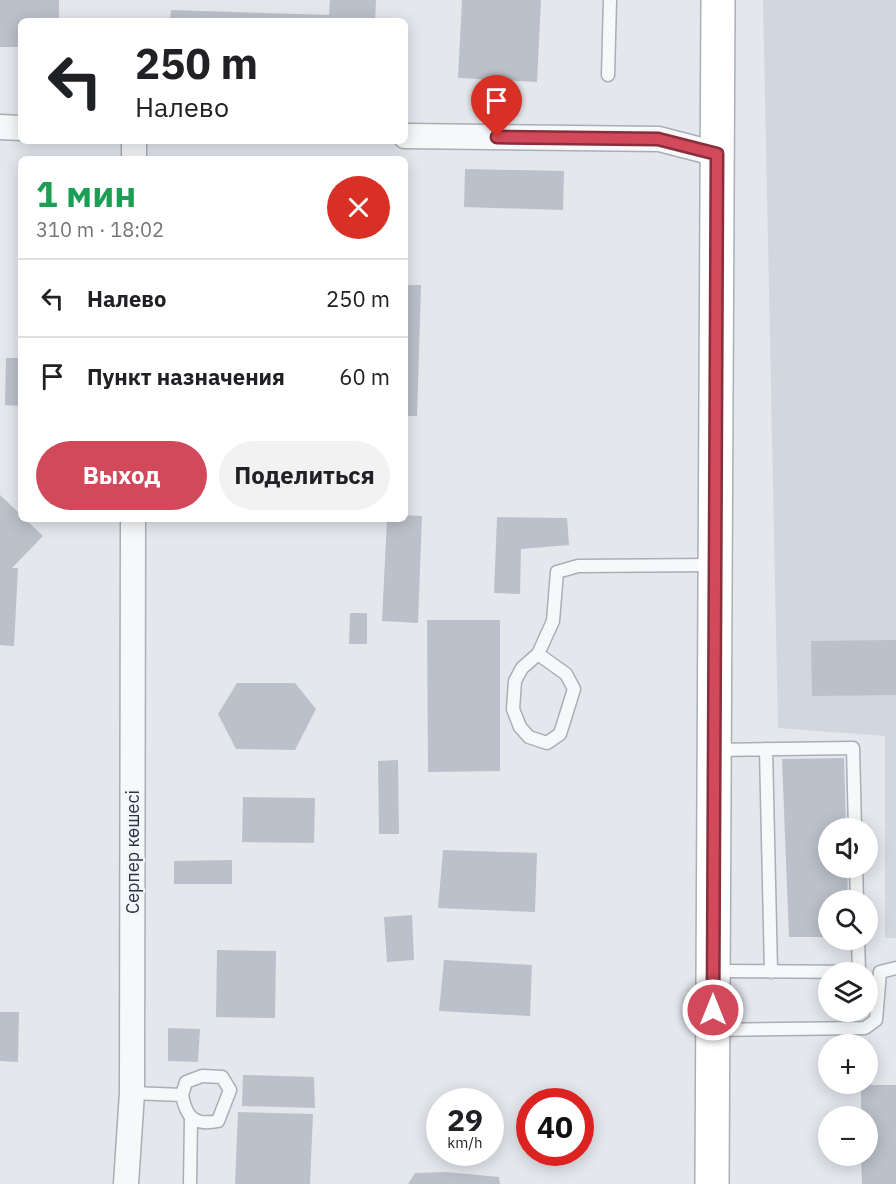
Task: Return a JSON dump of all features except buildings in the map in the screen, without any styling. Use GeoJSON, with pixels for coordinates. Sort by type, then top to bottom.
{"type":"FeatureCollection","features":[{"type":"Feature","properties":{"kind":"street"},"geometry":{"type":"LineString","coordinates":[[712,1184],[717,0]]}},
{"type":"Feature","properties":{"kind":"street"},"geometry":{"type":"LineString","coordinates":[[0,127],[18,128]]}},
{"type":"Feature","properties":{"kind":"street"},"geometry":{"type":"LineString","coordinates":[[408,136],[658,139],[717,154]]}},
{"type":"Feature","properties":{"kind":"street","name":"Серпер көшесі"},"geometry":{"type":"LineString","coordinates":[[126,1184],[132,1093],[133,522]]}},
{"type":"Feature","properties":{"kind":"lane"},"geometry":{"type":"LineString","coordinates":[[608,75],[610,0]]}},
{"type":"Feature","properties":{"kind":"lane"},"geometry":{"type":"LineString","coordinates":[[538,654],[566,674],[574,689],[560,734],[547,743],[530,737],[520,727],[513,709],[515,681],[522,668],[538,654],[553,621],[557,572],[578,566],[715,565]]}},
{"type":"Feature","properties":{"kind":"lane"},"geometry":{"type":"LineString","coordinates":[[714,750],[853,748],[855,818]]}},
{"type":"Feature","properties":{"kind":"lane"},"geometry":{"type":"LineString","coordinates":[[766,749],[771,972]]}},
{"type":"Feature","properties":{"kind":"lane"},"geometry":{"type":"LineString","coordinates":[[713,1030],[865,1028],[876,1020],[880,972],[896,968]]}},
{"type":"Feature","properties":{"kind":"lane"},"geometry":{"type":"LineString","coordinates":[[713,971],[818,972]]}},
{"type":"Feature","properties":{"kind":"lane"},"geometry":{"type":"LineString","coordinates":[[202,1076],[222,1077],[230,1090],[218,1121],[207,1123],[191,1118],[185,1112],[182,1095],[186,1082],[202,1076]]}},
{"type":"Feature","properties":{"kind":"lane"},"geometry":{"type":"LineString","coordinates":[[132,1093],[182,1095]]}},
{"type":"Feature","properties":{"kind":"lane"},"geometry":{"type":"LineString","coordinates":[[190,1184],[191,1118]]}},
{"type":"Feature","properties":{"kind":"shaded area"},"geometry":{"type":"Polygon","coordinates":[[[763,0],[896,0],[896,938],[885,938],[885,736],[778,728],[763,0]]]}},
{"type":"Feature","properties":{"kind":"route"},"geometry":{"type":"LineString","coordinates":[[497,137],[658,139],[717,154],[713,1010]]}}]}
